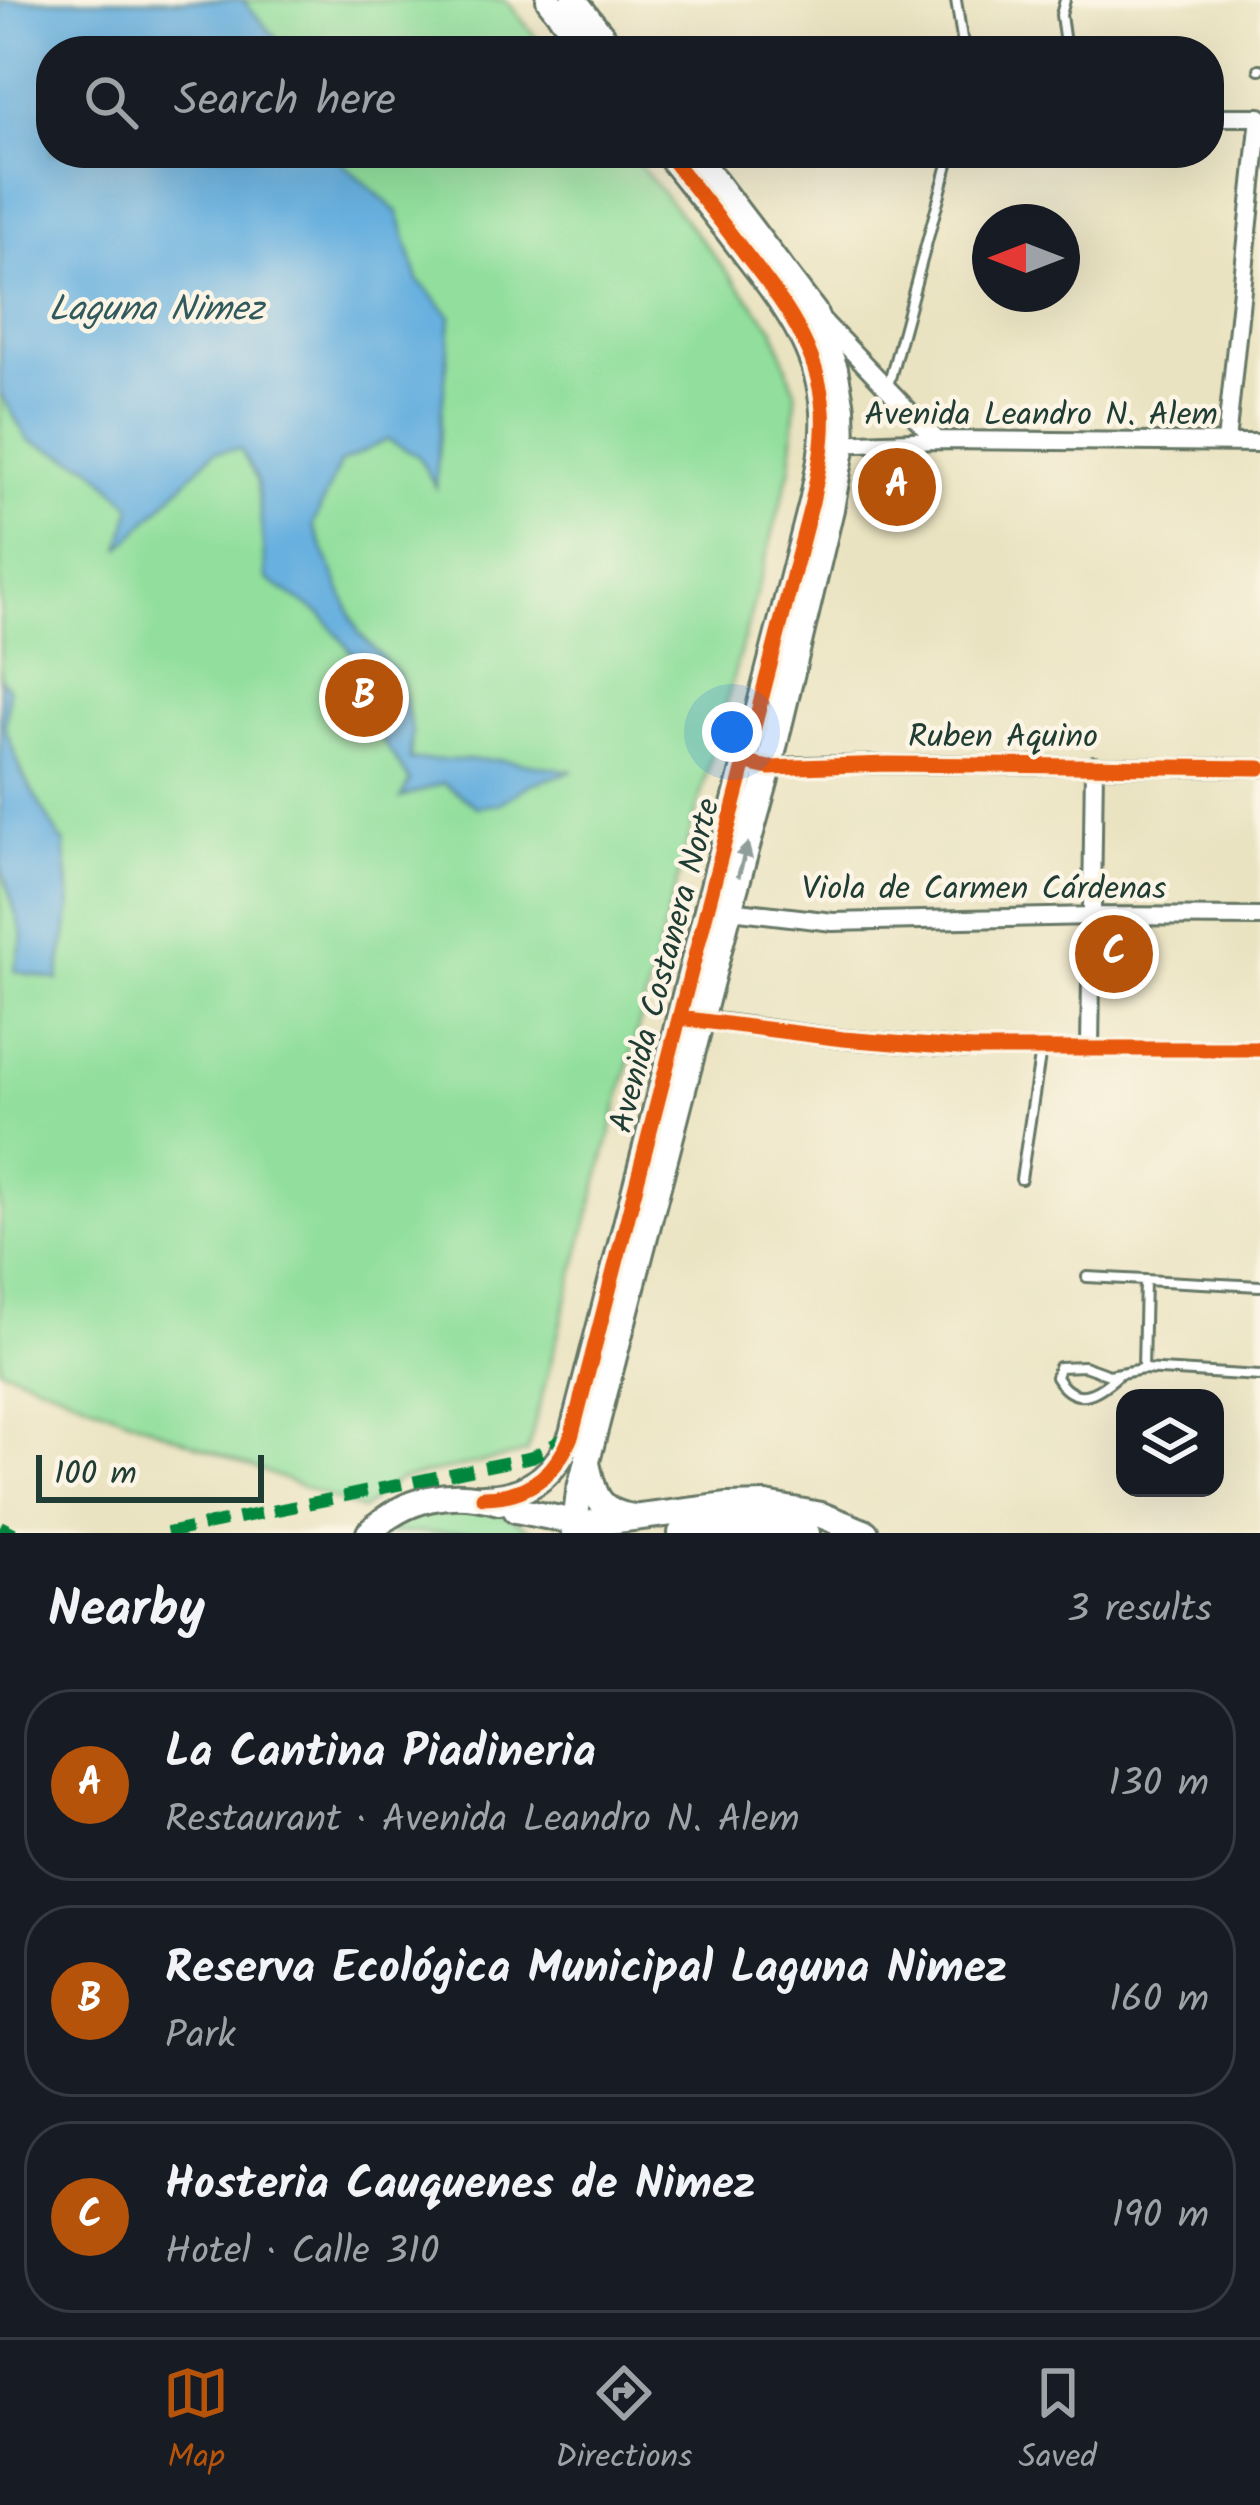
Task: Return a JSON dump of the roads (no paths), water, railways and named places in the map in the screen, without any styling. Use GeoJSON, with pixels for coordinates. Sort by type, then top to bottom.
{"type":"FeatureCollection","features":[{"type":"Feature","properties":{"kind":"street"},"geometry":{"type":"LineString","coordinates":[[549,0],[577,36]]}},
{"type":"Feature","properties":{"kind":"street"},"geometry":{"type":"LineString","coordinates":[[574,0],[602,36]]}},
{"type":"Feature","properties":{"kind":"street"},"geometry":{"type":"LineString","coordinates":[[1224,117],[1260,117],[1226,442]]}},
{"type":"Feature","properties":{"kind":"street","name":"Avenida Costanera Norte"},"geometry":{"type":"LineString","coordinates":[[679,168],[792,316],[810,355],[832,444]]}},
{"type":"Feature","properties":{"kind":"street","name":"Avenida Costanera Norte"},"geometry":{"type":"LineString","coordinates":[[483,1498],[532,1486],[551,1471],[568,1443],[831,509],[839,388],[829,350],[814,312],[704,168]]}},
{"type":"Feature","properties":{"kind":"street"},"geometry":{"type":"LineString","coordinates":[[814,312],[937,440]]}},
{"type":"Feature","properties":{"kind":"street","name":"Avenida Leandro N. Alem"},"geometry":{"type":"LineString","coordinates":[[832,444],[937,440],[1260,443]]}},
{"type":"Feature","properties":{"kind":"street"},"geometry":{"type":"LineString","coordinates":[[1090,1049],[1094,765]]}},
{"type":"Feature","properties":{"kind":"street","name":"Ruben Aquino"},"geometry":{"type":"LineString","coordinates":[[758,766],[1260,768]]}},
{"type":"Feature","properties":{"kind":"street","name":"Viola de Carmen Cárdenas"},"geometry":{"type":"LineString","coordinates":[[719,908],[833,922],[1260,917]]}},
{"type":"Feature","properties":{"kind":"street"},"geometry":{"type":"LineString","coordinates":[[690,1019],[843,1039],[971,1049],[1260,1049]]}},
{"type":"Feature","properties":{"kind":"street","name":"Avenida Costanera Norte"},"geometry":{"type":"LineString","coordinates":[[574,1528],[578,1492],[690,1019]]}},
{"type":"Feature","properties":{"kind":"street"},"geometry":{"type":"LineString","coordinates":[[587,1461],[593,1489],[604,1505],[617,1514],[640,1518]]}},
{"type":"Feature","properties":{"kind":"street"},"geometry":{"type":"LineString","coordinates":[[369,1533],[388,1516],[418,1501],[450,1495],[483,1498],[574,1528],[766,1505],[821,1515],[866,1533]]}},
{"type":"Feature","properties":{"kind":"street"},"geometry":{"type":"LineString","coordinates":[[516,1510],[545,1533]]}},
{"type":"Feature","properties":{"kind":"street"},"geometry":{"type":"LineString","coordinates":[[681,1533],[754,1526],[808,1533]]}},
{"type":"Feature","properties":{"kind":"lane"},"geometry":{"type":"LineString","coordinates":[[956,0],[962,36]]}},
{"type":"Feature","properties":{"kind":"lane"},"geometry":{"type":"LineString","coordinates":[[1064,36],[1065,0]]}},
{"type":"Feature","properties":{"kind":"lane"},"geometry":{"type":"LineString","coordinates":[[888,386],[947,168]]}},
{"type":"Feature","properties":{"kind":"lane"},"geometry":{"type":"LineString","coordinates":[[1021,1179],[1041,1049]]}},
{"type":"Feature","properties":{"kind":"lane"},"geometry":{"type":"LineString","coordinates":[[1087,1277],[1260,1286]]}},
{"type":"Feature","properties":{"kind":"lane"},"geometry":{"type":"LineString","coordinates":[[1143,1369],[1145,1280]]}},
{"type":"Feature","properties":{"kind":"lane"},"geometry":{"type":"LineString","coordinates":[[1118,1375],[1087,1395],[1063,1388],[1056,1377],[1059,1366],[1069,1365],[1109,1375],[1143,1369],[1260,1376]]}},
{"type":"Feature","properties":{"kind":"water","name":"Laguna Nimez"},"geometry":{"type":"Polygon","coordinates":[[[0,0],[243,0],[274,36],[36,36],[36,168],[348,168],[398,212],[418,280],[451,316],[436,487],[418,456],[387,440],[340,463],[313,525],[359,633],[399,675],[412,732],[410,760],[504,760],[573,771],[531,784],[498,804],[477,807],[443,783],[401,798],[410,781],[380,737],[378,685],[321,614],[266,579],[257,480],[240,449],[214,452],[120,549],[132,506],[91,466],[28,440],[0,392],[0,0]]]}},
{"type":"Feature","properties":{"kind":"water"},"geometry":{"type":"Polygon","coordinates":[[[0,678],[9,688],[5,728],[24,777],[64,841],[71,907],[58,980],[14,971],[23,937],[0,864],[0,678]]]}},
{"type":"Feature","properties":{"kind":"place","name":"La Cantina Piadineria"},"geometry":{"type":"Point","coordinates":[897,487]}},
{"type":"Feature","properties":{"kind":"place","name":"Reserva Ecológica Municipal Laguna Nimez"},"geometry":{"type":"Point","coordinates":[364,698]}},
{"type":"Feature","properties":{"kind":"place","name":"Hosteria Cauquenes de Nimez"},"geometry":{"type":"Point","coordinates":[1114,954]}}]}
